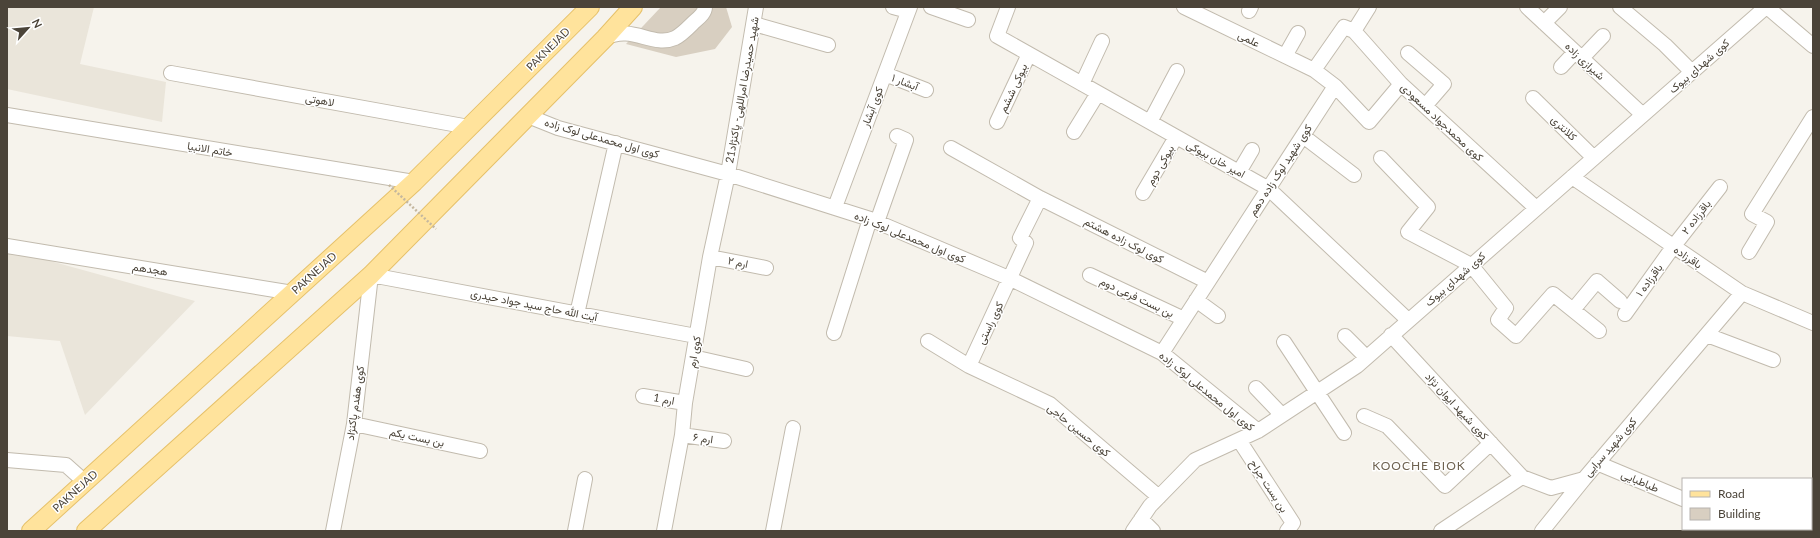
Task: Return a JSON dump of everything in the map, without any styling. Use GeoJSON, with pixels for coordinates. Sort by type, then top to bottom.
{"type":"FeatureCollection","features":[{"type":"Feature","properties":{"kind":"main road","name":"PAKNEJAD"},"geometry":{"type":"LineString","coordinates":[[31,531],[414,182],[590,7]]}},
{"type":"Feature","properties":{"kind":"main road"},"geometry":{"type":"LineString","coordinates":[[86,531],[371,274],[605,38],[633,7]]}},
{"type":"Feature","properties":{"kind":"main road"},"geometry":{"type":"LineString","coordinates":[[103,531],[156,468]]}},
{"type":"Feature","properties":{"kind":"street"},"geometry":{"type":"LineString","coordinates":[[605,38],[619,33],[628,33],[657,40],[675,38],[702,15],[705,7]]}},
{"type":"Feature","properties":{"kind":"street","name":"شهید حمیدرضا امراللهی- پاکنژاد21"},"geometry":{"type":"LineString","coordinates":[[728,174],[756,7]]}},
{"type":"Feature","properties":{"kind":"street"},"geometry":{"type":"LineString","coordinates":[[893,7],[909,9]]}},
{"type":"Feature","properties":{"kind":"street"},"geometry":{"type":"LineString","coordinates":[[931,7],[968,20]]}},
{"type":"Feature","properties":{"kind":"street","name":"امیر خان بیوکی"},"geometry":{"type":"LineString","coordinates":[[1008,7],[997,36],[1269,189],[1408,320]]}},
{"type":"Feature","properties":{"kind":"street","name":"علمی"},"geometry":{"type":"LineString","coordinates":[[1184,7],[1314,70]]}},
{"type":"Feature","properties":{"kind":"street"},"geometry":{"type":"LineString","coordinates":[[1369,7],[1354,31],[1344,27],[1314,70],[1335,86],[1369,122],[1401,84]]}},
{"type":"Feature","properties":{"kind":"street","name":"شیرازی زاده"},"geometry":{"type":"LineString","coordinates":[[1527,7],[1643,114]]}},
{"type":"Feature","properties":{"kind":"street"},"geometry":{"type":"LineString","coordinates":[[1544,23],[1560,7]]}},
{"type":"Feature","properties":{"kind":"street"},"geometry":{"type":"LineString","coordinates":[[1620,7],[1665,45],[1692,72]]}},
{"type":"Feature","properties":{"kind":"street"},"geometry":{"type":"LineString","coordinates":[[1767,7],[1813,46]]}},
{"type":"Feature","properties":{"kind":"street","name":"کوی شهدای بیوک"},"geometry":{"type":"LineString","coordinates":[[1137,525],[1150,506],[1195,460],[1258,431],[1356,366],[1767,7]]}},
{"type":"Feature","properties":{"kind":"street","name":"کوی آبشار"},"geometry":{"type":"LineString","coordinates":[[834,207],[909,9]]}},
{"type":"Feature","properties":{"kind":"street"},"geometry":{"type":"LineString","coordinates":[[754,24],[828,45]]}},
{"type":"Feature","properties":{"kind":"street","name":"کوی محمدجواد مسعودی"},"geometry":{"type":"LineString","coordinates":[[1354,31],[1401,84],[1536,208]]}},
{"type":"Feature","properties":{"kind":"street"},"geometry":{"type":"LineString","coordinates":[[1285,56],[1298,33]]}},
{"type":"Feature","properties":{"kind":"street"},"geometry":{"type":"LineString","coordinates":[[1561,67],[1579,55],[1602,36]]}},
{"type":"Feature","properties":{"kind":"street"},"geometry":{"type":"LineString","coordinates":[[1082,84],[1102,41]]}},
{"type":"Feature","properties":{"kind":"street"},"geometry":{"type":"LineString","coordinates":[[1408,53],[1444,84],[1425,106]]}},
{"type":"Feature","properties":{"kind":"street","name":"بیوکی ششم"},"geometry":{"type":"LineString","coordinates":[[997,122],[1029,54]]}},
{"type":"Feature","properties":{"kind":"street"},"geometry":{"type":"LineString","coordinates":[[1150,122],[1177,70]]}},
{"type":"Feature","properties":{"kind":"street","name":"لاهوتی"},"geometry":{"type":"LineString","coordinates":[[171,73],[470,127]]}},
{"type":"Feature","properties":{"kind":"street","name":"آبشار ۱"},"geometry":{"type":"LineString","coordinates":[[885,74],[926,90]]}},
{"type":"Feature","properties":{"kind":"street","name":"کوی شهید لوک زاده دهم"},"geometry":{"type":"LineString","coordinates":[[1162,353],[1335,86]]}},
{"type":"Feature","properties":{"kind":"street"},"geometry":{"type":"LineString","coordinates":[[1074,132],[1098,92]]}},
{"type":"Feature","properties":{"kind":"street","name":"کلانتری"},"geometry":{"type":"LineString","coordinates":[[1533,98],[1594,158]]}},
{"type":"Feature","properties":{"kind":"street","name":"خاتم الانبیا"},"geometry":{"type":"LineString","coordinates":[[7,115],[414,182]]}},
{"type":"Feature","properties":{"kind":"street","name":"کوی اول محمدعلی لوک زاده"},"geometry":{"type":"LineString","coordinates":[[528,116],[558,128],[728,174],[834,207],[873,221],[1011,280],[1162,353],[1258,431]]}},
{"type":"Feature","properties":{"kind":"street"},"geometry":{"type":"LineString","coordinates":[[1750,252],[1767,222],[1752,214],[1813,117]]}},
{"type":"Feature","properties":{"kind":"street"},"geometry":{"type":"LineString","coordinates":[[834,333],[873,221],[906,140],[897,136]]}},
{"type":"Feature","properties":{"kind":"street"},"geometry":{"type":"LineString","coordinates":[[1303,136],[1354,175]]}},
{"type":"Feature","properties":{"kind":"street","name":"بیوکی دوم"},"geometry":{"type":"LineString","coordinates":[[1144,193],[1176,137]]}},
{"type":"Feature","properties":{"kind":"street"},"geometry":{"type":"LineString","coordinates":[[577,314],[616,143]]}},
{"type":"Feature","properties":{"kind":"street","name":"کوی لوک زاده هشتم"},"geometry":{"type":"LineString","coordinates":[[951,148],[1040,198],[1208,282]]}},
{"type":"Feature","properties":{"kind":"street"},"geometry":{"type":"LineString","coordinates":[[1239,172],[1252,150]]}},
{"type":"Feature","properties":{"kind":"street"},"geometry":{"type":"LineString","coordinates":[[1382,158],[1428,207],[1408,232],[1471,265],[1506,308],[1498,320],[1516,336],[1553,294],[1599,331]]}},
{"type":"Feature","properties":{"kind":"street","name":"کوی ارم"},"geometry":{"type":"LineString","coordinates":[[664,531],[682,435],[685,403],[710,256],[728,174]]}},
{"type":"Feature","properties":{"kind":"street","name":"باقرزاده"},"geometry":{"type":"LineString","coordinates":[[1572,176],[1673,247],[1742,293],[1813,323]]}},
{"type":"Feature","properties":{"kind":"street","name":"باقرزاده ۲"},"geometry":{"type":"LineString","coordinates":[[1673,247],[1720,187]]}},
{"type":"Feature","properties":{"kind":"street"},"geometry":{"type":"LineString","coordinates":[[1011,280],[1026,243],[1020,238],[1040,198]]}},
{"type":"Feature","properties":{"kind":"street","name":"هجدهم"},"geometry":{"type":"LineString","coordinates":[[7,246],[293,293]]}},
{"type":"Feature","properties":{"kind":"street","name":"باقرزاده ۱"},"geometry":{"type":"LineString","coordinates":[[1573,310],[1597,281],[1622,307],[1673,247]]}},
{"type":"Feature","properties":{"kind":"street","name":"ارم ۲"},"geometry":{"type":"LineString","coordinates":[[710,256],[766,268]]}},
{"type":"Feature","properties":{"kind":"street","name":"آیت الله حاج سید جواد حیدری"},"geometry":{"type":"LineString","coordinates":[[371,274],[696,336]]}},
{"type":"Feature","properties":{"kind":"street","name":"کوی هفدم پاکنژاد"},"geometry":{"type":"LineString","coordinates":[[333,531],[354,424],[371,274]]}},
{"type":"Feature","properties":{"kind":"street","name":"بن بست فرعی دوم"},"geometry":{"type":"LineString","coordinates":[[1090,276],[1184,319]]}},
{"type":"Feature","properties":{"kind":"street","name":"کوی راستی"},"geometry":{"type":"LineString","coordinates":[[969,366],[1011,280]]}},
{"type":"Feature","properties":{"kind":"street","name":"کوی شهید سرایی"},"geometry":{"type":"LineString","coordinates":[[1522,477],[1551,488],[1584,479],[1742,293]]}},
{"type":"Feature","properties":{"kind":"street"},"geometry":{"type":"LineString","coordinates":[[1196,300],[1218,316]]}},
{"type":"Feature","properties":{"kind":"street","name":"کوی شیهد ایوان نژاد"},"geometry":{"type":"LineString","coordinates":[[1391,335],[1522,477]]}},
{"type":"Feature","properties":{"kind":"street"},"geometry":{"type":"LineString","coordinates":[[1707,335],[1773,360]]}},
{"type":"Feature","properties":{"kind":"street"},"geometry":{"type":"LineString","coordinates":[[1345,336],[1366,357]]}},
{"type":"Feature","properties":{"kind":"street","name":"کوی حسین حاجی"},"geometry":{"type":"LineString","coordinates":[[928,341],[969,366],[1050,404],[1159,497]]}},
{"type":"Feature","properties":{"kind":"street"},"geometry":{"type":"LineString","coordinates":[[1284,342],[1318,391],[1344,433]]}},
{"type":"Feature","properties":{"kind":"street"},"geometry":{"type":"LineString","coordinates":[[693,357],[746,369]]}},
{"type":"Feature","properties":{"kind":"street"},"geometry":{"type":"LineString","coordinates":[[1256,388],[1282,416]]}},
{"type":"Feature","properties":{"kind":"street","name":"ارم 1"},"geometry":{"type":"LineString","coordinates":[[643,396],[685,403]]}},
{"type":"Feature","properties":{"kind":"street"},"geometry":{"type":"LineString","coordinates":[[1364,416],[1387,426],[1445,486],[1491,443]]}},
{"type":"Feature","properties":{"kind":"street","name":"بن بست یکم"},"geometry":{"type":"LineString","coordinates":[[354,424],[480,451]]}},
{"type":"Feature","properties":{"kind":"street"},"geometry":{"type":"LineString","coordinates":[[773,531],[793,428]]}},
{"type":"Feature","properties":{"kind":"street","name":"ارم ۶"},"geometry":{"type":"LineString","coordinates":[[682,435],[724,441]]}},
{"type":"Feature","properties":{"kind":"street","name":"بن بست جراح"},"geometry":{"type":"LineString","coordinates":[[1239,440],[1293,523],[1287,531]]}},
{"type":"Feature","properties":{"kind":"street"},"geometry":{"type":"LineString","coordinates":[[7,460],[66,465],[85,482]]}},
{"type":"Feature","properties":{"kind":"street","name":"طباطبایی"},"geometry":{"type":"LineString","coordinates":[[1597,463],[1682,499]]}},
{"type":"Feature","properties":{"kind":"street"},"geometry":{"type":"LineString","coordinates":[[1441,531],[1522,477]]}},
{"type":"Feature","properties":{"kind":"street"},"geometry":{"type":"LineString","coordinates":[[575,531],[585,479]]}},
{"type":"Feature","properties":{"kind":"street"},"geometry":{"type":"LineString","coordinates":[[1542,531],[1584,479]]}},
{"type":"Feature","properties":{"kind":"street"},"geometry":{"type":"LineString","coordinates":[[1137,525],[1154,531]]}},
{"type":"Feature","properties":{"kind":"path"},"geometry":{"type":"LineString","coordinates":[[389,185],[436,229]]}},
{"type":"Feature","properties":{"kind":"shaded area"},"geometry":{"type":"Polygon","coordinates":[[[7,7],[94,7],[80,64],[166,82],[162,122],[7,89],[7,7]]]}},
{"type":"Feature","properties":{"kind":"shaded area"},"geometry":{"type":"Polygon","coordinates":[[[7,249],[195,301],[85,415],[60,341],[7,336],[7,249]]]}},
{"type":"Feature","properties":{"kind":"building"},"geometry":{"type":"Polygon","coordinates":[[[661,7],[726,7],[732,27],[715,49],[676,57],[626,44],[661,7]]]}},
{"type":"Feature","properties":{"kind":"district","name":"KOOCHE BIOK"},"geometry":{"type":"Point","coordinates":[1419,466]}}]}
